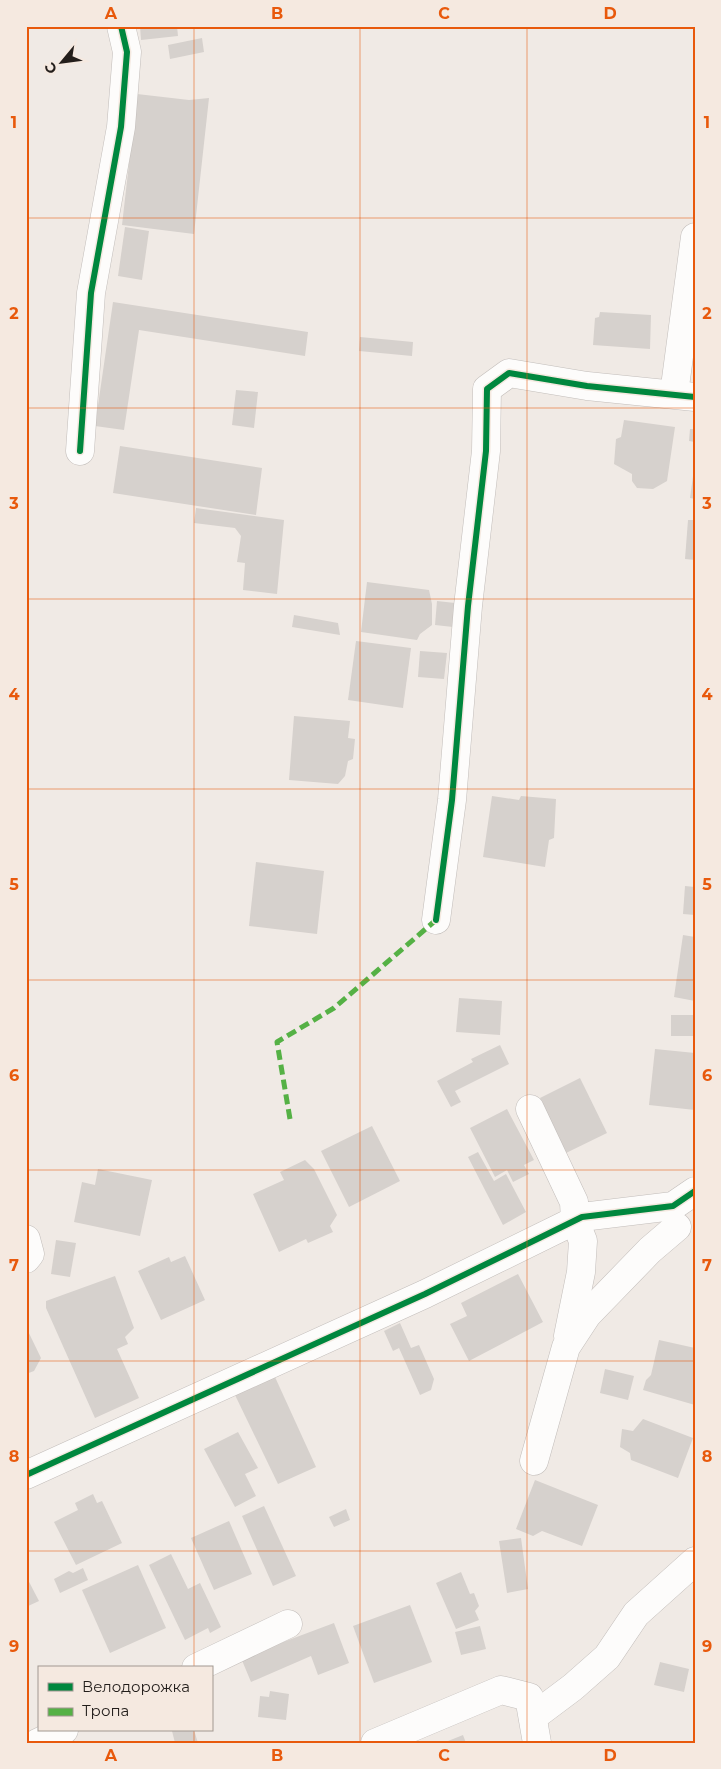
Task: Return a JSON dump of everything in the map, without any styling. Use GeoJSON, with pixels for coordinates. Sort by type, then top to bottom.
{"type":"FeatureCollection","features":[{"type":"Feature","properties":{"kind":"street"},"geometry":{"type":"LineString","coordinates":[[80,451],[91,293],[121,127],[127,52],[120,26]]}},
{"type":"Feature","properties":{"kind":"street"},"geometry":{"type":"LineString","coordinates":[[436,920],[452,800],[468,606],[486,451],[487,389],[508,373],[587,386],[684,395],[695,237]]}},
{"type":"Feature","properties":{"kind":"street"},"geometry":{"type":"LineString","coordinates":[[530,1109],[574,1202],[575,1221],[583,1241],[581,1272],[566,1347],[534,1462]]}},
{"type":"Feature","properties":{"kind":"street"},"geometry":{"type":"LineString","coordinates":[[26,1475],[425,1294],[582,1217],[673,1206],[695,1191]]}},
{"type":"Feature","properties":{"kind":"street"},"geometry":{"type":"LineString","coordinates":[[566,1347],[587,1315],[650,1250],[686,1234],[654,1208]]}},
{"type":"Feature","properties":{"kind":"street"},"geometry":{"type":"LineString","coordinates":[[26,1239],[30,1254],[26,1259]]}},
{"type":"Feature","properties":{"kind":"street"},"geometry":{"type":"LineString","coordinates":[[535,1730],[573,1687],[607,1657],[636,1614],[695,1561]]}},
{"type":"Feature","properties":{"kind":"street"},"geometry":{"type":"LineString","coordinates":[[200,1666],[288,1624]]}},
{"type":"Feature","properties":{"kind":"street"},"geometry":{"type":"LineString","coordinates":[[375,1743],[501,1690],[529,1697],[535,1730]]}},
{"type":"Feature","properties":{"kind":"street"},"geometry":{"type":"LineString","coordinates":[[38,1743],[60,1732]]}},
{"type":"Feature","properties":{"kind":"building"},"geometry":{"type":"Polygon","coordinates":[[[140,26],[177,26],[178,36],[141,40],[140,26]]]}},
{"type":"Feature","properties":{"kind":"building"},"geometry":{"type":"Polygon","coordinates":[[[202,38],[204,52],[170,59],[168,45],[202,38]]]}},
{"type":"Feature","properties":{"kind":"building"},"geometry":{"type":"Polygon","coordinates":[[[137,94],[189,100],[209,98],[194,234],[122,225],[137,94]]]}},
{"type":"Feature","properties":{"kind":"building"},"geometry":{"type":"Polygon","coordinates":[[[125,227],[149,231],[142,280],[118,276],[125,227]]]}},
{"type":"Feature","properties":{"kind":"building"},"geometry":{"type":"Polygon","coordinates":[[[113,302],[308,332],[305,356],[139,330],[124,430],[95,426],[113,302]]]}},
{"type":"Feature","properties":{"kind":"building"},"geometry":{"type":"Polygon","coordinates":[[[600,312],[651,315],[650,349],[593,345],[595,318],[599,317],[600,312]]]}},
{"type":"Feature","properties":{"kind":"building"},"geometry":{"type":"Polygon","coordinates":[[[360,337],[413,342],[412,356],[359,351],[360,337]]]}},
{"type":"Feature","properties":{"kind":"building"},"geometry":{"type":"Polygon","coordinates":[[[236,390],[258,392],[254,428],[232,425],[236,390]]]}},
{"type":"Feature","properties":{"kind":"building"},"geometry":{"type":"Polygon","coordinates":[[[624,420],[675,427],[667,481],[653,489],[637,488],[632,481],[632,474],[614,464],[616,439],[621,437],[624,420]]]}},
{"type":"Feature","properties":{"kind":"building"},"geometry":{"type":"Polygon","coordinates":[[[690,429],[695,429],[695,442],[689,441],[690,429]]]}},
{"type":"Feature","properties":{"kind":"building"},"geometry":{"type":"Polygon","coordinates":[[[120,446],[262,468],[256,515],[113,493],[120,446]]]}},
{"type":"Feature","properties":{"kind":"building"},"geometry":{"type":"Polygon","coordinates":[[[695,469],[695,499],[690,498],[695,469]]]}},
{"type":"Feature","properties":{"kind":"building"},"geometry":{"type":"Polygon","coordinates":[[[196,508],[284,520],[277,594],[243,590],[245,563],[237,562],[241,536],[235,528],[194,523],[196,508]]]}},
{"type":"Feature","properties":{"kind":"building"},"geometry":{"type":"Polygon","coordinates":[[[688,520],[695,520],[695,560],[685,559],[688,520]]]}},
{"type":"Feature","properties":{"kind":"building"},"geometry":{"type":"Polygon","coordinates":[[[367,582],[429,590],[432,604],[432,625],[420,634],[417,640],[361,632],[367,582]]]}},
{"type":"Feature","properties":{"kind":"building"},"geometry":{"type":"Polygon","coordinates":[[[437,601],[455,603],[453,627],[435,625],[437,601]]]}},
{"type":"Feature","properties":{"kind":"building"},"geometry":{"type":"Polygon","coordinates":[[[294,615],[338,623],[340,635],[292,627],[294,615]]]}},
{"type":"Feature","properties":{"kind":"building"},"geometry":{"type":"Polygon","coordinates":[[[356,641],[411,648],[403,708],[348,700],[356,641]]]}},
{"type":"Feature","properties":{"kind":"building"},"geometry":{"type":"Polygon","coordinates":[[[420,651],[447,653],[444,679],[418,677],[420,651]]]}},
{"type":"Feature","properties":{"kind":"building"},"geometry":{"type":"Polygon","coordinates":[[[294,716],[350,721],[348,738],[355,739],[353,759],[348,761],[345,776],[338,784],[289,780],[294,716]]]}},
{"type":"Feature","properties":{"kind":"building"},"geometry":{"type":"Polygon","coordinates":[[[492,796],[519,800],[521,796],[556,799],[554,838],[549,840],[545,867],[483,857],[492,796]]]}},
{"type":"Feature","properties":{"kind":"building"},"geometry":{"type":"Polygon","coordinates":[[[256,862],[324,871],[317,934],[249,926],[256,862]]]}},
{"type":"Feature","properties":{"kind":"building"},"geometry":{"type":"Polygon","coordinates":[[[685,886],[695,887],[695,915],[683,914],[685,886]]]}},
{"type":"Feature","properties":{"kind":"building"},"geometry":{"type":"Polygon","coordinates":[[[683,935],[695,937],[695,1001],[674,997],[683,935]]]}},
{"type":"Feature","properties":{"kind":"building"},"geometry":{"type":"Polygon","coordinates":[[[459,998],[502,1001],[500,1035],[456,1032],[459,998]]]}},
{"type":"Feature","properties":{"kind":"building"},"geometry":{"type":"Polygon","coordinates":[[[671,1015],[693,1015],[693,1036],[671,1036],[671,1015]]]}},
{"type":"Feature","properties":{"kind":"building"},"geometry":{"type":"Polygon","coordinates":[[[500,1045],[509,1064],[455,1091],[461,1102],[451,1107],[437,1081],[473,1062],[471,1059],[500,1045]]]}},
{"type":"Feature","properties":{"kind":"building"},"geometry":{"type":"Polygon","coordinates":[[[655,1049],[695,1053],[695,1110],[649,1105],[655,1049]]]}},
{"type":"Feature","properties":{"kind":"building"},"geometry":{"type":"Polygon","coordinates":[[[580,1078],[607,1133],[566,1153],[540,1098],[580,1078]]]}},
{"type":"Feature","properties":{"kind":"building"},"geometry":{"type":"Polygon","coordinates":[[[507,1109],[534,1160],[524,1165],[529,1174],[513,1182],[507,1170],[495,1177],[470,1128],[507,1109]]]}},
{"type":"Feature","properties":{"kind":"building"},"geometry":{"type":"Polygon","coordinates":[[[372,1126],[400,1181],[349,1207],[321,1151],[372,1126]]]}},
{"type":"Feature","properties":{"kind":"building"},"geometry":{"type":"Polygon","coordinates":[[[478,1152],[494,1181],[506,1174],[526,1212],[503,1225],[468,1157],[478,1152]]]}},
{"type":"Feature","properties":{"kind":"building"},"geometry":{"type":"Polygon","coordinates":[[[305,1160],[314,1169],[337,1215],[330,1226],[333,1232],[308,1243],[306,1239],[279,1252],[253,1194],[284,1180],[280,1172],[305,1160]]]}},
{"type":"Feature","properties":{"kind":"building"},"geometry":{"type":"Polygon","coordinates":[[[98,1169],[152,1180],[140,1236],[74,1222],[82,1182],[95,1185],[98,1169]]]}},
{"type":"Feature","properties":{"kind":"building"},"geometry":{"type":"Polygon","coordinates":[[[56,1240],[76,1243],[70,1277],[51,1274],[56,1240]]]}},
{"type":"Feature","properties":{"kind":"building"},"geometry":{"type":"Polygon","coordinates":[[[185,1256],[205,1300],[161,1320],[138,1271],[169,1257],[171,1262],[185,1256]]]}},
{"type":"Feature","properties":{"kind":"building"},"geometry":{"type":"Polygon","coordinates":[[[518,1274],[543,1322],[469,1361],[450,1324],[467,1316],[461,1303],[518,1274]]]}},
{"type":"Feature","properties":{"kind":"building"},"geometry":{"type":"Polygon","coordinates":[[[115,1276],[134,1328],[125,1337],[128,1344],[117,1349],[139,1398],[95,1418],[46,1308],[46,1301],[115,1276]]]}},
{"type":"Feature","properties":{"kind":"building"},"geometry":{"type":"Polygon","coordinates":[[[400,1323],[411,1348],[419,1345],[434,1379],[431,1390],[420,1395],[399,1348],[393,1351],[384,1331],[400,1323]]]}},
{"type":"Feature","properties":{"kind":"building"},"geometry":{"type":"Polygon","coordinates":[[[26,1327],[41,1358],[34,1371],[26,1374],[26,1327]]]}},
{"type":"Feature","properties":{"kind":"building"},"geometry":{"type":"Polygon","coordinates":[[[659,1340],[695,1348],[695,1405],[643,1390],[646,1380],[651,1375],[659,1340]]]}},
{"type":"Feature","properties":{"kind":"building"},"geometry":{"type":"Polygon","coordinates":[[[605,1369],[634,1376],[628,1400],[600,1393],[605,1369]]]}},
{"type":"Feature","properties":{"kind":"building"},"geometry":{"type":"Polygon","coordinates":[[[275,1377],[316,1467],[278,1484],[235,1395],[275,1377]]]}},
{"type":"Feature","properties":{"kind":"building"},"geometry":{"type":"Polygon","coordinates":[[[643,1419],[693,1438],[678,1478],[631,1460],[630,1453],[620,1447],[622,1429],[633,1431],[643,1419]]]}},
{"type":"Feature","properties":{"kind":"building"},"geometry":{"type":"Polygon","coordinates":[[[238,1432],[258,1468],[245,1474],[256,1496],[235,1507],[204,1449],[238,1432]]]}},
{"type":"Feature","properties":{"kind":"building"},"geometry":{"type":"Polygon","coordinates":[[[535,1480],[598,1505],[582,1546],[542,1531],[533,1536],[516,1529],[535,1480]]]}},
{"type":"Feature","properties":{"kind":"building"},"geometry":{"type":"Polygon","coordinates":[[[93,1494],[97,1503],[102,1501],[122,1543],[76,1565],[54,1522],[78,1510],[75,1503],[93,1494]]]}},
{"type":"Feature","properties":{"kind":"building"},"geometry":{"type":"Polygon","coordinates":[[[264,1506],[296,1576],[273,1586],[242,1516],[264,1506]]]}},
{"type":"Feature","properties":{"kind":"building"},"geometry":{"type":"Polygon","coordinates":[[[346,1509],[350,1520],[334,1527],[329,1517],[346,1509]]]}},
{"type":"Feature","properties":{"kind":"building"},"geometry":{"type":"Polygon","coordinates":[[[229,1521],[252,1574],[214,1590],[191,1538],[229,1521]]]}},
{"type":"Feature","properties":{"kind":"building"},"geometry":{"type":"Polygon","coordinates":[[[521,1538],[528,1589],[507,1593],[499,1541],[521,1538]]]}},
{"type":"Feature","properties":{"kind":"building"},"geometry":{"type":"Polygon","coordinates":[[[171,1554],[188,1589],[200,1583],[221,1627],[210,1633],[208,1628],[185,1640],[149,1565],[171,1554]]]}},
{"type":"Feature","properties":{"kind":"building"},"geometry":{"type":"Polygon","coordinates":[[[138,1565],[166,1628],[110,1653],[82,1590],[138,1565]]]}},
{"type":"Feature","properties":{"kind":"building"},"geometry":{"type":"Polygon","coordinates":[[[83,1568],[88,1580],[60,1593],[54,1579],[69,1571],[73,1573],[83,1568]]]}},
{"type":"Feature","properties":{"kind":"building"},"geometry":{"type":"Polygon","coordinates":[[[461,1572],[470,1594],[474,1593],[479,1606],[475,1611],[479,1620],[456,1629],[436,1583],[461,1572]]]}},
{"type":"Feature","properties":{"kind":"building"},"geometry":{"type":"Polygon","coordinates":[[[26,1576],[39,1601],[26,1607],[26,1576]]]}},
{"type":"Feature","properties":{"kind":"building"},"geometry":{"type":"Polygon","coordinates":[[[410,1605],[432,1662],[374,1683],[353,1626],[410,1605]]]}},
{"type":"Feature","properties":{"kind":"building"},"geometry":{"type":"Polygon","coordinates":[[[334,1623],[349,1663],[318,1675],[311,1656],[251,1682],[241,1658],[334,1623]]]}},
{"type":"Feature","properties":{"kind":"building"},"geometry":{"type":"Polygon","coordinates":[[[480,1626],[486,1649],[461,1655],[455,1632],[480,1626]]]}},
{"type":"Feature","properties":{"kind":"building"},"geometry":{"type":"Polygon","coordinates":[[[660,1662],[689,1669],[684,1692],[654,1685],[660,1662]]]}},
{"type":"Feature","properties":{"kind":"building"},"geometry":{"type":"Polygon","coordinates":[[[270,1691],[289,1694],[286,1720],[258,1717],[260,1696],[269,1697],[270,1691]]]}},
{"type":"Feature","properties":{"kind":"building"},"geometry":{"type":"Polygon","coordinates":[[[172,1732],[195,1732],[198,1743],[175,1743],[172,1732]]]}},
{"type":"Feature","properties":{"kind":"building"},"geometry":{"type":"Polygon","coordinates":[[[463,1735],[466,1743],[443,1743],[463,1735]]]}},
{"type":"Feature","properties":{"kind":"marked path"},"geometry":{"type":"LineString","coordinates":[[290,1119],[277,1042],[334,1008],[436,920]]}},
{"type":"Feature","properties":{"kind":"cycle path"},"geometry":{"type":"LineString","coordinates":[[80,451],[91,293],[121,127],[127,52],[121,26]]}},
{"type":"Feature","properties":{"kind":"cycle path"},"geometry":{"type":"LineString","coordinates":[[436,920],[452,800],[468,606],[486,451],[487,389],[509,373],[587,386],[695,397]]}},
{"type":"Feature","properties":{"kind":"cycle path"},"geometry":{"type":"LineString","coordinates":[[26,1475],[425,1294],[582,1217],[673,1206],[695,1191]]}}]}
